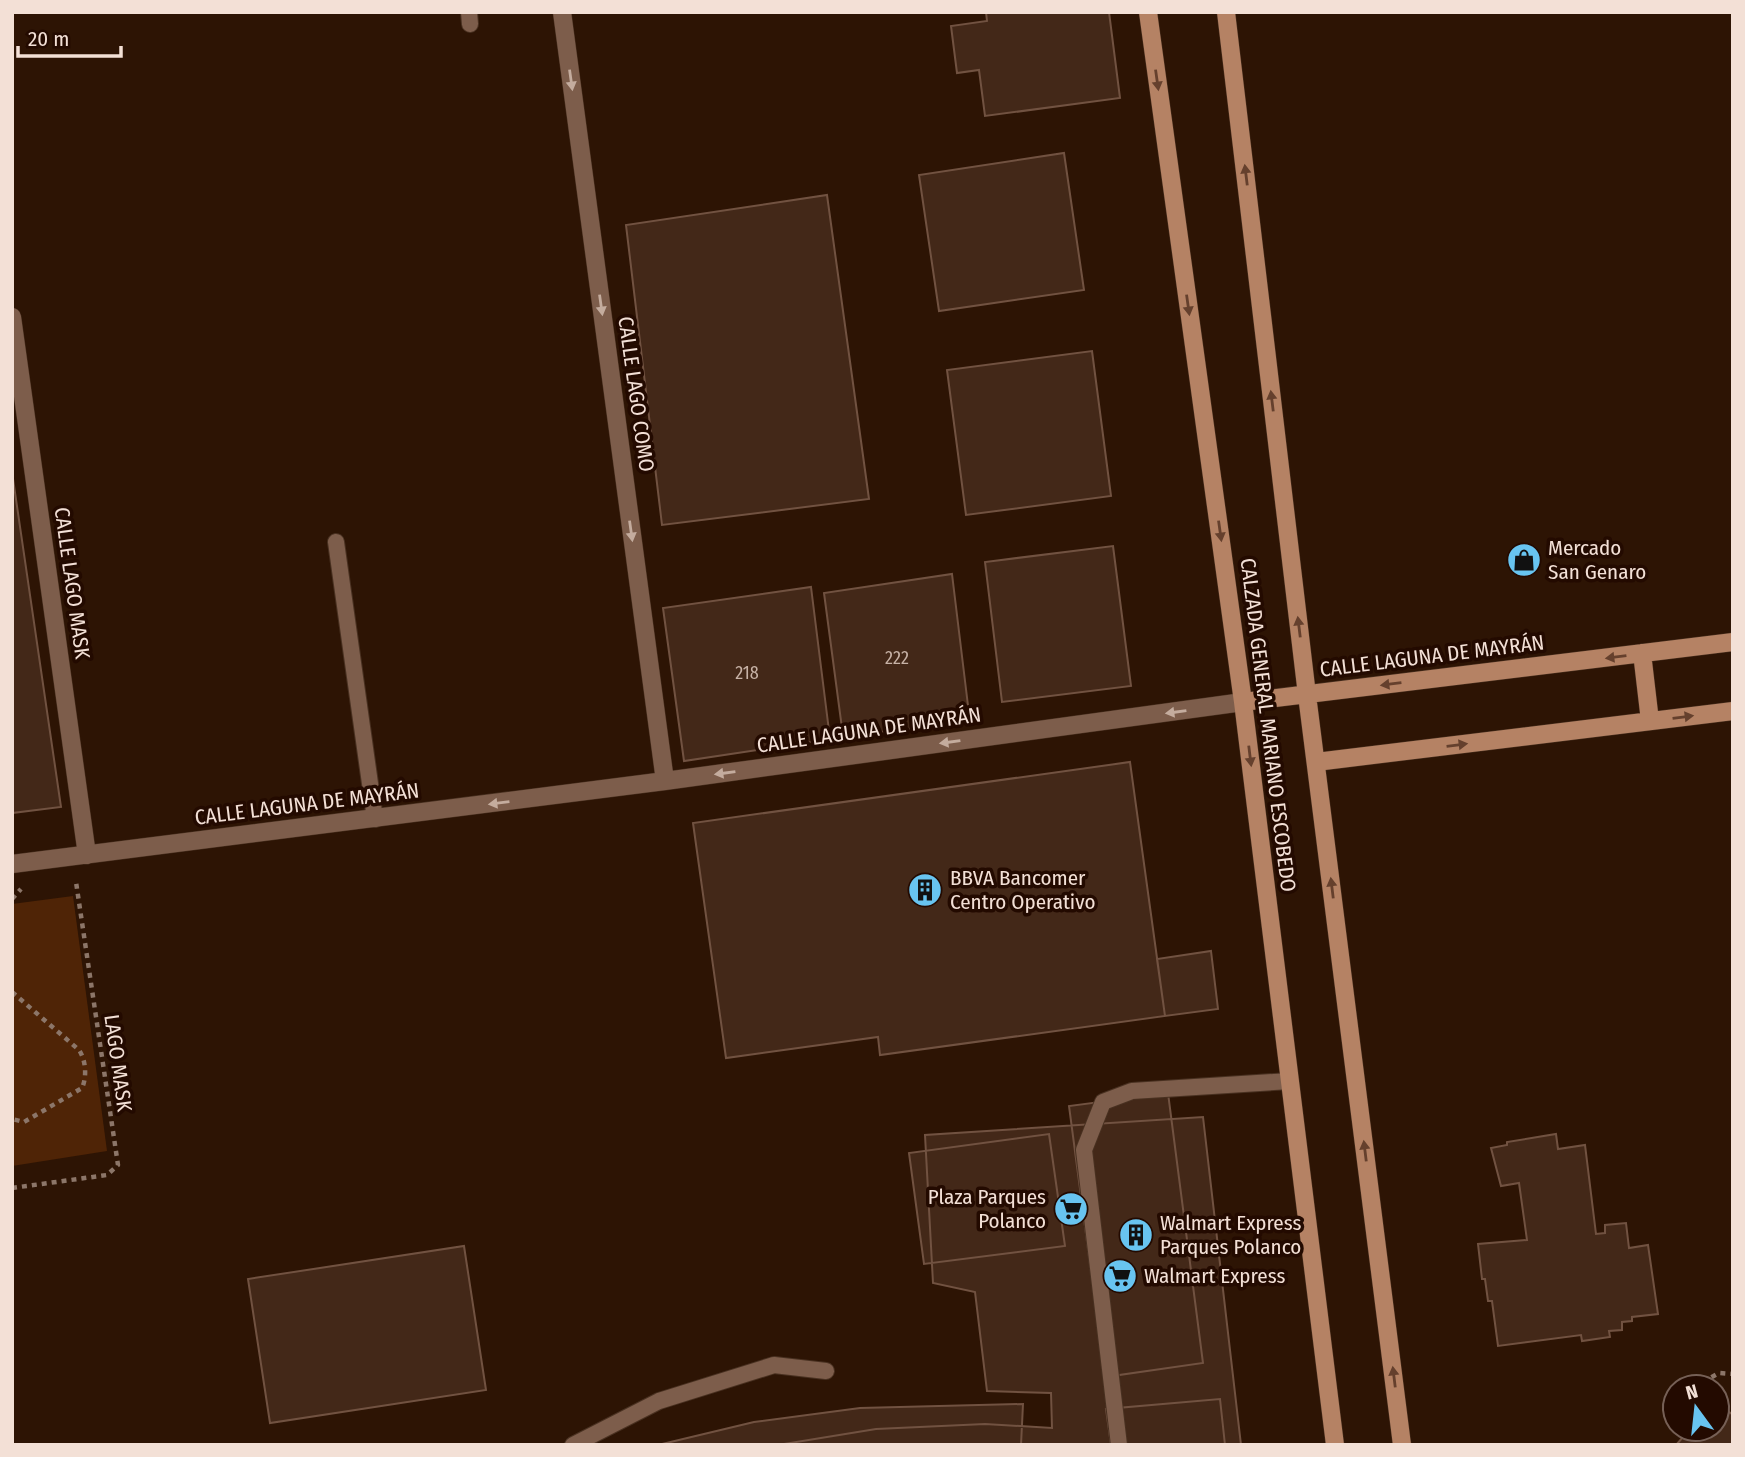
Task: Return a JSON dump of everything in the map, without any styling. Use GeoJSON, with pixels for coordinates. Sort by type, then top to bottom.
{"type":"FeatureCollection","features":[{"type":"Feature","properties":{"kind":"main road","name":"CALZADA GENERAL MARIANO ESCOBEDO"},"geometry":{"type":"LineString","coordinates":[[1148,12],[1243,702],[1335,1445]]}},
{"type":"Feature","properties":{"kind":"main road","name":"CALZADA GENERAL MARIANO ESCOBEDO"},"geometry":{"type":"LineString","coordinates":[[1226,12],[1307,695],[1402,1445]]}},
{"type":"Feature","properties":{"kind":"main road","name":"CALLE LAGUNA DE MAYRÁN"},"geometry":{"type":"LineString","coordinates":[[1243,702],[1733,642]]}},
{"type":"Feature","properties":{"kind":"main road"},"geometry":{"type":"LineString","coordinates":[[1643,653],[1650,721]]}},
{"type":"Feature","properties":{"kind":"main road"},"geometry":{"type":"LineString","coordinates":[[1316,762],[1733,711]]}},
{"type":"Feature","properties":{"kind":"street","name":"CALLE LAGO COMO"},"geometry":{"type":"LineString","coordinates":[[562,12],[665,781]]}},
{"type":"Feature","properties":{"kind":"street","name":"CALLE LAGO MASK"},"geometry":{"type":"LineString","coordinates":[[12,317],[80,856]]}},
{"type":"Feature","properties":{"kind":"street","name":"CALLE LAGUNA DE MAYRÁN"},"geometry":{"type":"LineString","coordinates":[[12,864],[665,781],[1243,702]]}},
{"type":"Feature","properties":{"kind":"lane"},"geometry":{"type":"LineString","coordinates":[[336,542],[375,819]]}},
{"type":"Feature","properties":{"kind":"lane"},"geometry":{"type":"LineString","coordinates":[[1119,1445],[1084,1150],[1103,1102],[1132,1091],[1290,1081]]}},
{"type":"Feature","properties":{"kind":"lane"},"geometry":{"type":"LineString","coordinates":[[573,1445],[659,1401],[774,1365],[826,1371]]}},
{"type":"Feature","properties":{"kind":"path","name":"LAGO MASK"},"geometry":{"type":"LineString","coordinates":[[12,1188],[107,1175],[118,1166],[80,856]]}},
{"type":"Feature","properties":{"kind":"path"},"geometry":{"type":"LineString","coordinates":[[12,992],[79,1050],[83,1056],[85,1081],[82,1088],[24,1122],[12,1119]]}},
{"type":"Feature","properties":{"kind":"shaded area"},"geometry":{"type":"Polygon","coordinates":[[[73,896],[107,1151],[12,1166],[12,904],[73,896]]]}},
{"type":"Feature","properties":{"kind":"building"},"geometry":{"type":"Polygon","coordinates":[[[986,12],[1109,12],[1120,98],[985,116],[979,70],[957,73],[951,26],[987,21],[986,12]]]}},
{"type":"Feature","properties":{"kind":"building"},"geometry":{"type":"Polygon","coordinates":[[[1064,153],[1084,290],[939,311],[919,175],[1064,153]]]}},
{"type":"Feature","properties":{"kind":"building"},"geometry":{"type":"Polygon","coordinates":[[[827,195],[869,499],[662,525],[626,225],[827,195]]]}},
{"type":"Feature","properties":{"kind":"building"},"geometry":{"type":"Polygon","coordinates":[[[1092,351],[1111,496],[966,515],[947,370],[1092,351]]]}},
{"type":"Feature","properties":{"kind":"building"},"geometry":{"type":"Polygon","coordinates":[[[12,472],[61,807],[12,813],[12,472]]]}},
{"type":"Feature","properties":{"kind":"building"},"geometry":{"type":"Polygon","coordinates":[[[1113,546],[1131,686],[1002,702],[985,562],[1113,546]]]}},
{"type":"Feature","properties":{"kind":"building"},"geometry":{"type":"Polygon","coordinates":[[[952,574],[970,722],[843,736],[824,593],[952,574]]]}},
{"type":"Feature","properties":{"kind":"building"},"geometry":{"type":"Polygon","coordinates":[[[811,587],[830,739],[684,761],[663,608],[811,587]]]}},
{"type":"Feature","properties":{"kind":"building","name":"BBVA Bancomer Centro Operativo"},"geometry":{"type":"Polygon","coordinates":[[[1130,762],[1165,1016],[880,1055],[878,1037],[726,1058],[693,823],[1130,762]]]}},
{"type":"Feature","properties":{"kind":"building"},"geometry":{"type":"Polygon","coordinates":[[[1211,951],[1218,1009],[1165,1016],[1157,959],[1211,951]]]}},
{"type":"Feature","properties":{"kind":"building","name":"Walmart Express Parques Polanco"},"geometry":{"type":"Polygon","coordinates":[[[1168,1093],[1203,1363],[1105,1377],[1069,1106],[1168,1093]]]}},
{"type":"Feature","properties":{"kind":"building","name":"Plaza Parques Polanco"},"geometry":{"type":"Polygon","coordinates":[[[1203,1117],[1241,1445],[778,1445],[876,1429],[985,1424],[1052,1428],[1051,1393],[987,1391],[975,1292],[933,1283],[925,1135],[1203,1117]]]}},
{"type":"Feature","properties":{"kind":"building"},"geometry":{"type":"Polygon","coordinates":[[[1049,1134],[1065,1246],[924,1264],[909,1153],[1049,1134]]]}},
{"type":"Feature","properties":{"kind":"building"},"geometry":{"type":"Polygon","coordinates":[[[1556,1134],[1558,1149],[1585,1145],[1596,1234],[1605,1233],[1605,1225],[1626,1223],[1629,1248],[1648,1245],[1658,1314],[1632,1317],[1632,1321],[1622,1322],[1622,1330],[1609,1331],[1610,1337],[1582,1341],[1581,1335],[1498,1346],[1492,1301],[1488,1301],[1485,1279],[1482,1279],[1478,1244],[1527,1240],[1519,1183],[1501,1186],[1491,1148],[1507,1145],[1507,1142],[1556,1134]]]}},
{"type":"Feature","properties":{"kind":"building"},"geometry":{"type":"Polygon","coordinates":[[[464,1246],[486,1390],[270,1423],[248,1279],[464,1246]]]}},
{"type":"Feature","properties":{"kind":"building"},"geometry":{"type":"Polygon","coordinates":[[[1220,1399],[1225,1445],[1111,1445],[1106,1409],[1220,1399]]]}},
{"type":"Feature","properties":{"kind":"building"},"geometry":{"type":"Polygon","coordinates":[[[1023,1404],[1021,1445],[658,1445],[754,1422],[860,1408],[1023,1404]]]}},
{"type":"Feature","properties":{"kind":"building"},"geometry":{"type":"Polygon","coordinates":[[[1731,1413],[1733,1415],[1733,1445],[1676,1445],[1731,1443],[1731,1413]]]}},
{"type":"Feature","properties":{"kind":"place","name":"Mercado San Genaro"},"geometry":{"type":"Point","coordinates":[1524,560]}},
{"type":"Feature","properties":{"kind":"place","name":"BBVA Bancomer Centro Operativo"},"geometry":{"type":"Point","coordinates":[925,890]}},
{"type":"Feature","properties":{"kind":"place","name":"Plaza Parques Polanco"},"geometry":{"type":"Point","coordinates":[1071,1209]}},
{"type":"Feature","properties":{"kind":"place","name":"Walmart Express Parques Polanco"},"geometry":{"type":"Point","coordinates":[1136,1235]}},
{"type":"Feature","properties":{"kind":"place","name":"Walmart Express"},"geometry":{"type":"Point","coordinates":[1120,1276]}}]}
